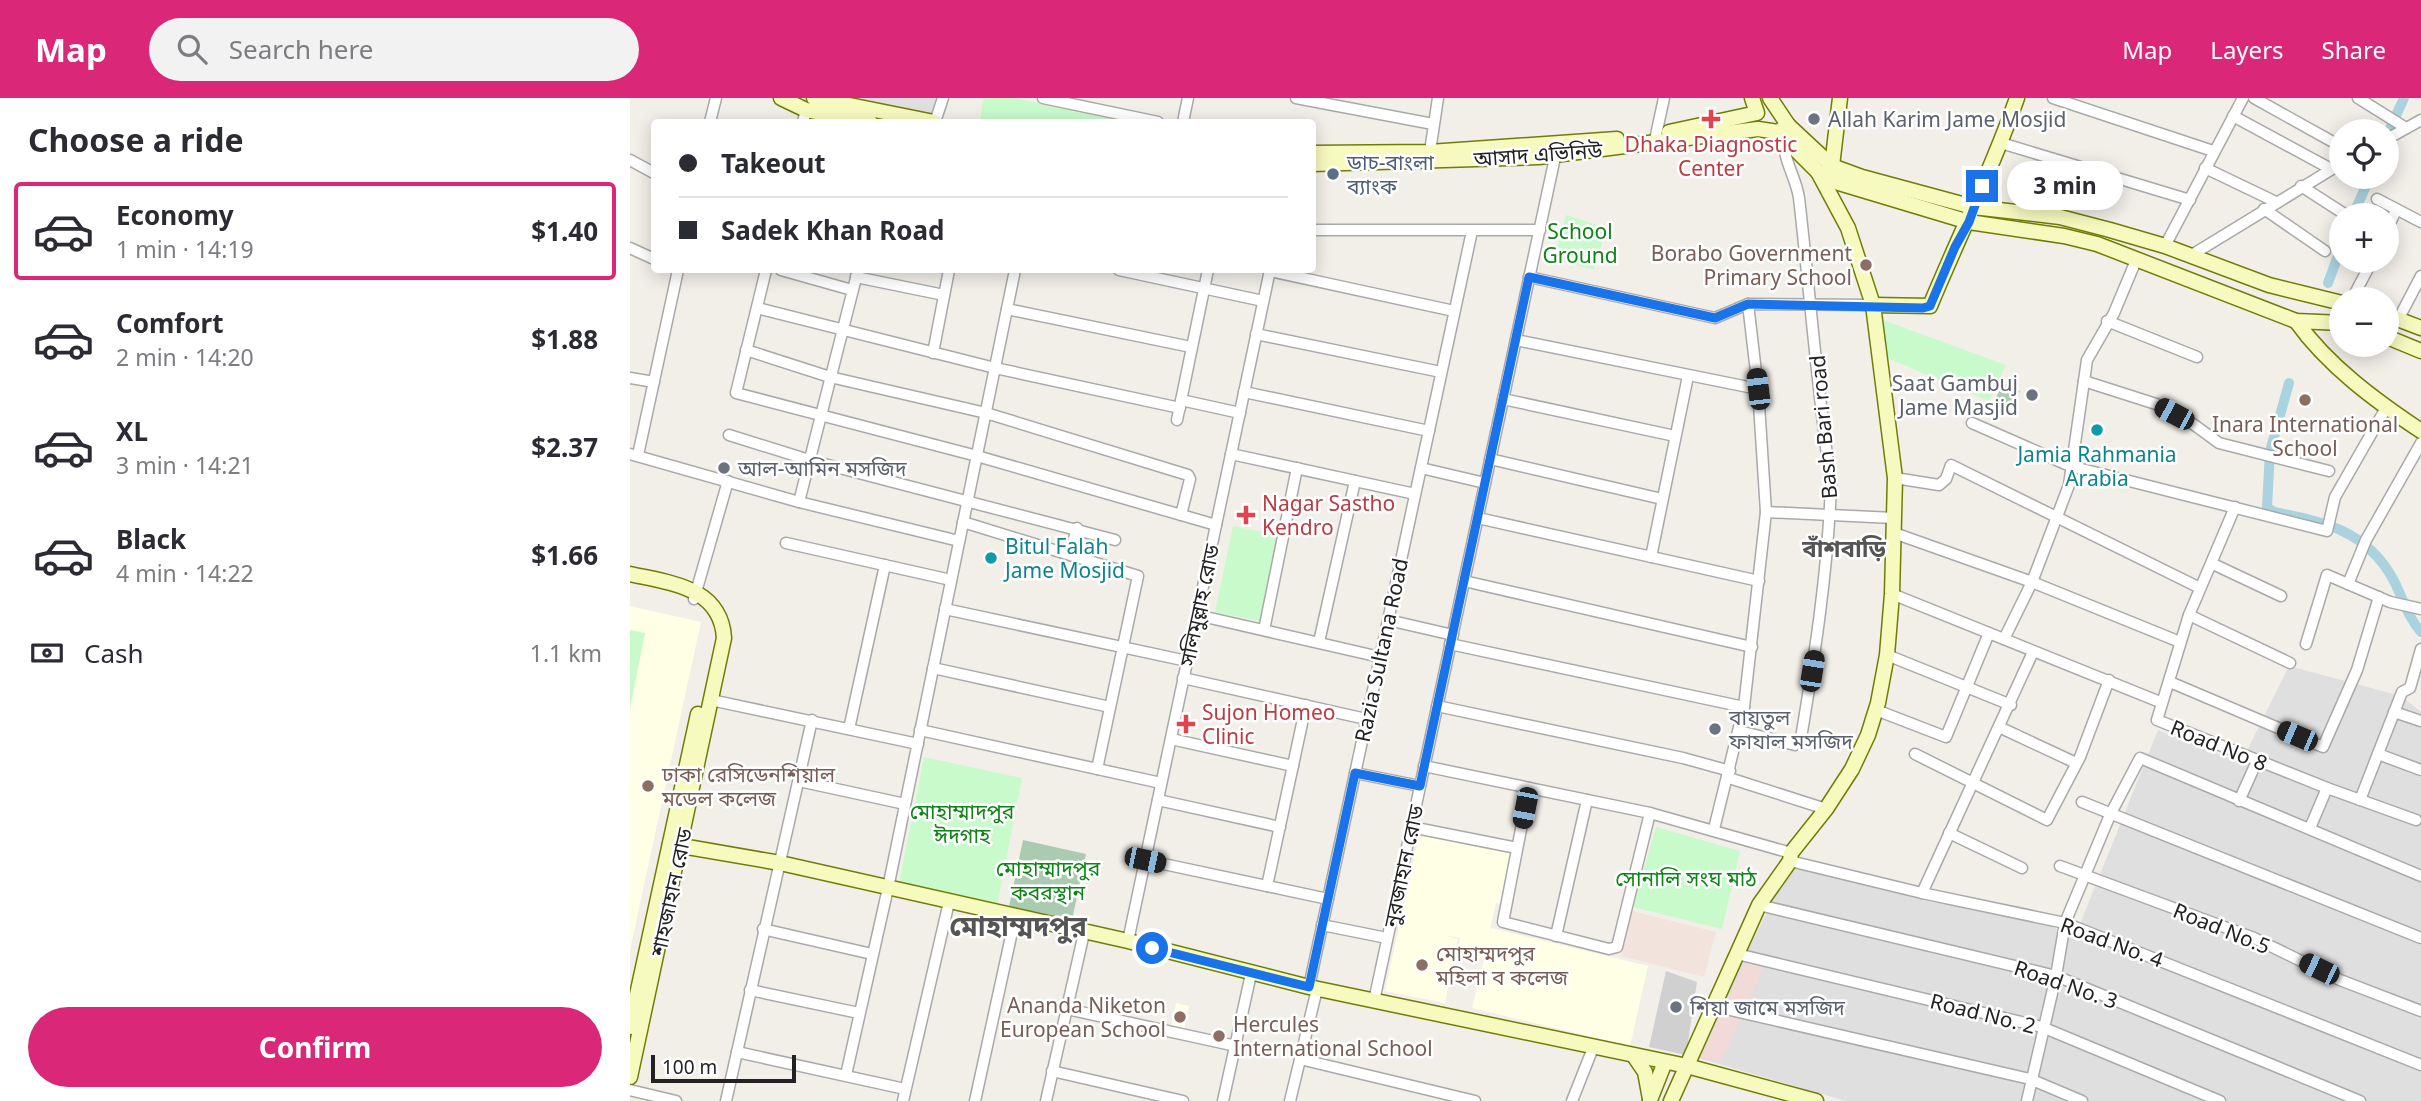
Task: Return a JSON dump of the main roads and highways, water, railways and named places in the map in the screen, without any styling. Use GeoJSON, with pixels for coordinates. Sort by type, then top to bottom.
{"type":"FeatureCollection","features":[{"type":"Feature","properties":{"kind":"waterway"},"geometry":{"type":"LineString","coordinates":[[2394,119],[2404,98]]}},
{"type":"Feature","properties":{"kind":"waterway"},"geometry":{"type":"LineString","coordinates":[[2358,203],[2365,189]]}},
{"type":"Feature","properties":{"kind":"waterway"},"geometry":{"type":"LineString","coordinates":[[2328,283],[2332,273]]}},
{"type":"Feature","properties":{"kind":"waterway"},"geometry":{"type":"LineString","coordinates":[[2289,383],[2270,451],[2267,507],[2274,512],[2342,531],[2370,549],[2393,579],[2421,632]]}},
{"type":"Feature","properties":{"kind":"place","name":"Dhaka Diagnostic Center"},"geometry":{"type":"Point","coordinates":[1711,119]}},
{"type":"Feature","properties":{"kind":"place","name":"Allah Karim Jame Mosjid"},"geometry":{"type":"Point","coordinates":[1814,119]}},
{"type":"Feature","properties":{"kind":"place","name":"ডাচ-বাংলা ব্যাংক"},"geometry":{"type":"Point","coordinates":[1333,174]}},
{"type":"Feature","properties":{"kind":"place","name":"Borabo Government Primary School"},"geometry":{"type":"Point","coordinates":[1866,265]}},
{"type":"Feature","properties":{"kind":"place","name":"Saat Gambuj Jame Masjid"},"geometry":{"type":"Point","coordinates":[2032,395]}},
{"type":"Feature","properties":{"kind":"place","name":"Inara International School"},"geometry":{"type":"Point","coordinates":[2305,400]}},
{"type":"Feature","properties":{"kind":"place","name":"Jamia Rahmania Arabia"},"geometry":{"type":"Point","coordinates":[2097,430]}},
{"type":"Feature","properties":{"kind":"place","name":"আল-আমিন মসজিদ"},"geometry":{"type":"Point","coordinates":[724,468]}},
{"type":"Feature","properties":{"kind":"place","name":"Nagar Sastho Kendro"},"geometry":{"type":"Point","coordinates":[1246,515]}},
{"type":"Feature","properties":{"kind":"place","name":"Bitul Falah Jame Mosjid"},"geometry":{"type":"Point","coordinates":[991,558]}},
{"type":"Feature","properties":{"kind":"place","name":"Sujon Homeo Clinic"},"geometry":{"type":"Point","coordinates":[1186,724]}},
{"type":"Feature","properties":{"kind":"place","name":"বায়তুল ফাযাল মসজিদ"},"geometry":{"type":"Point","coordinates":[1715,729]}},
{"type":"Feature","properties":{"kind":"place","name":"ঢাকা রেসিডেনশিয়াল মডেল কলেজ"},"geometry":{"type":"Point","coordinates":[648,786]}},
{"type":"Feature","properties":{"kind":"place","name":"মোহাম্মদপুর মহিলা ব কলেজ"},"geometry":{"type":"Point","coordinates":[1422,965]}},
{"type":"Feature","properties":{"kind":"place","name":"শিয়া জামে মসজিদ"},"geometry":{"type":"Point","coordinates":[1676,1007]}},
{"type":"Feature","properties":{"kind":"place","name":"Ananda Niketon European School"},"geometry":{"type":"Point","coordinates":[1180,1017]}},
{"type":"Feature","properties":{"kind":"place","name":"Hercules International School"},"geometry":{"type":"Point","coordinates":[1219,1036]}},
{"type":"Feature","properties":{"kind":"district","name":"বাঁশবাড়ি"},"geometry":{"type":"Point","coordinates":[1844,547]}},
{"type":"Feature","properties":{"kind":"district","name":"মোহাম্মদপুর"},"geometry":{"type":"Point","coordinates":[1018,925]}},
{"type":"Feature","properties":{"kind":"park label","name":"School Ground"},"geometry":{"type":"Point","coordinates":[1580,243]}},
{"type":"Feature","properties":{"kind":"park label","name":"মোহাম্মাদপুর ঈদগাহ"},"geometry":{"type":"Point","coordinates":[962,823]}},
{"type":"Feature","properties":{"kind":"park label","name":"সোনালি সংঘ মাঠ"},"geometry":{"type":"Point","coordinates":[1686,878]}},
{"type":"Feature","properties":{"kind":"park label","name":"মোহাম্মাদপুর কবরস্থান"},"geometry":{"type":"Point","coordinates":[1048,880]}}]}
